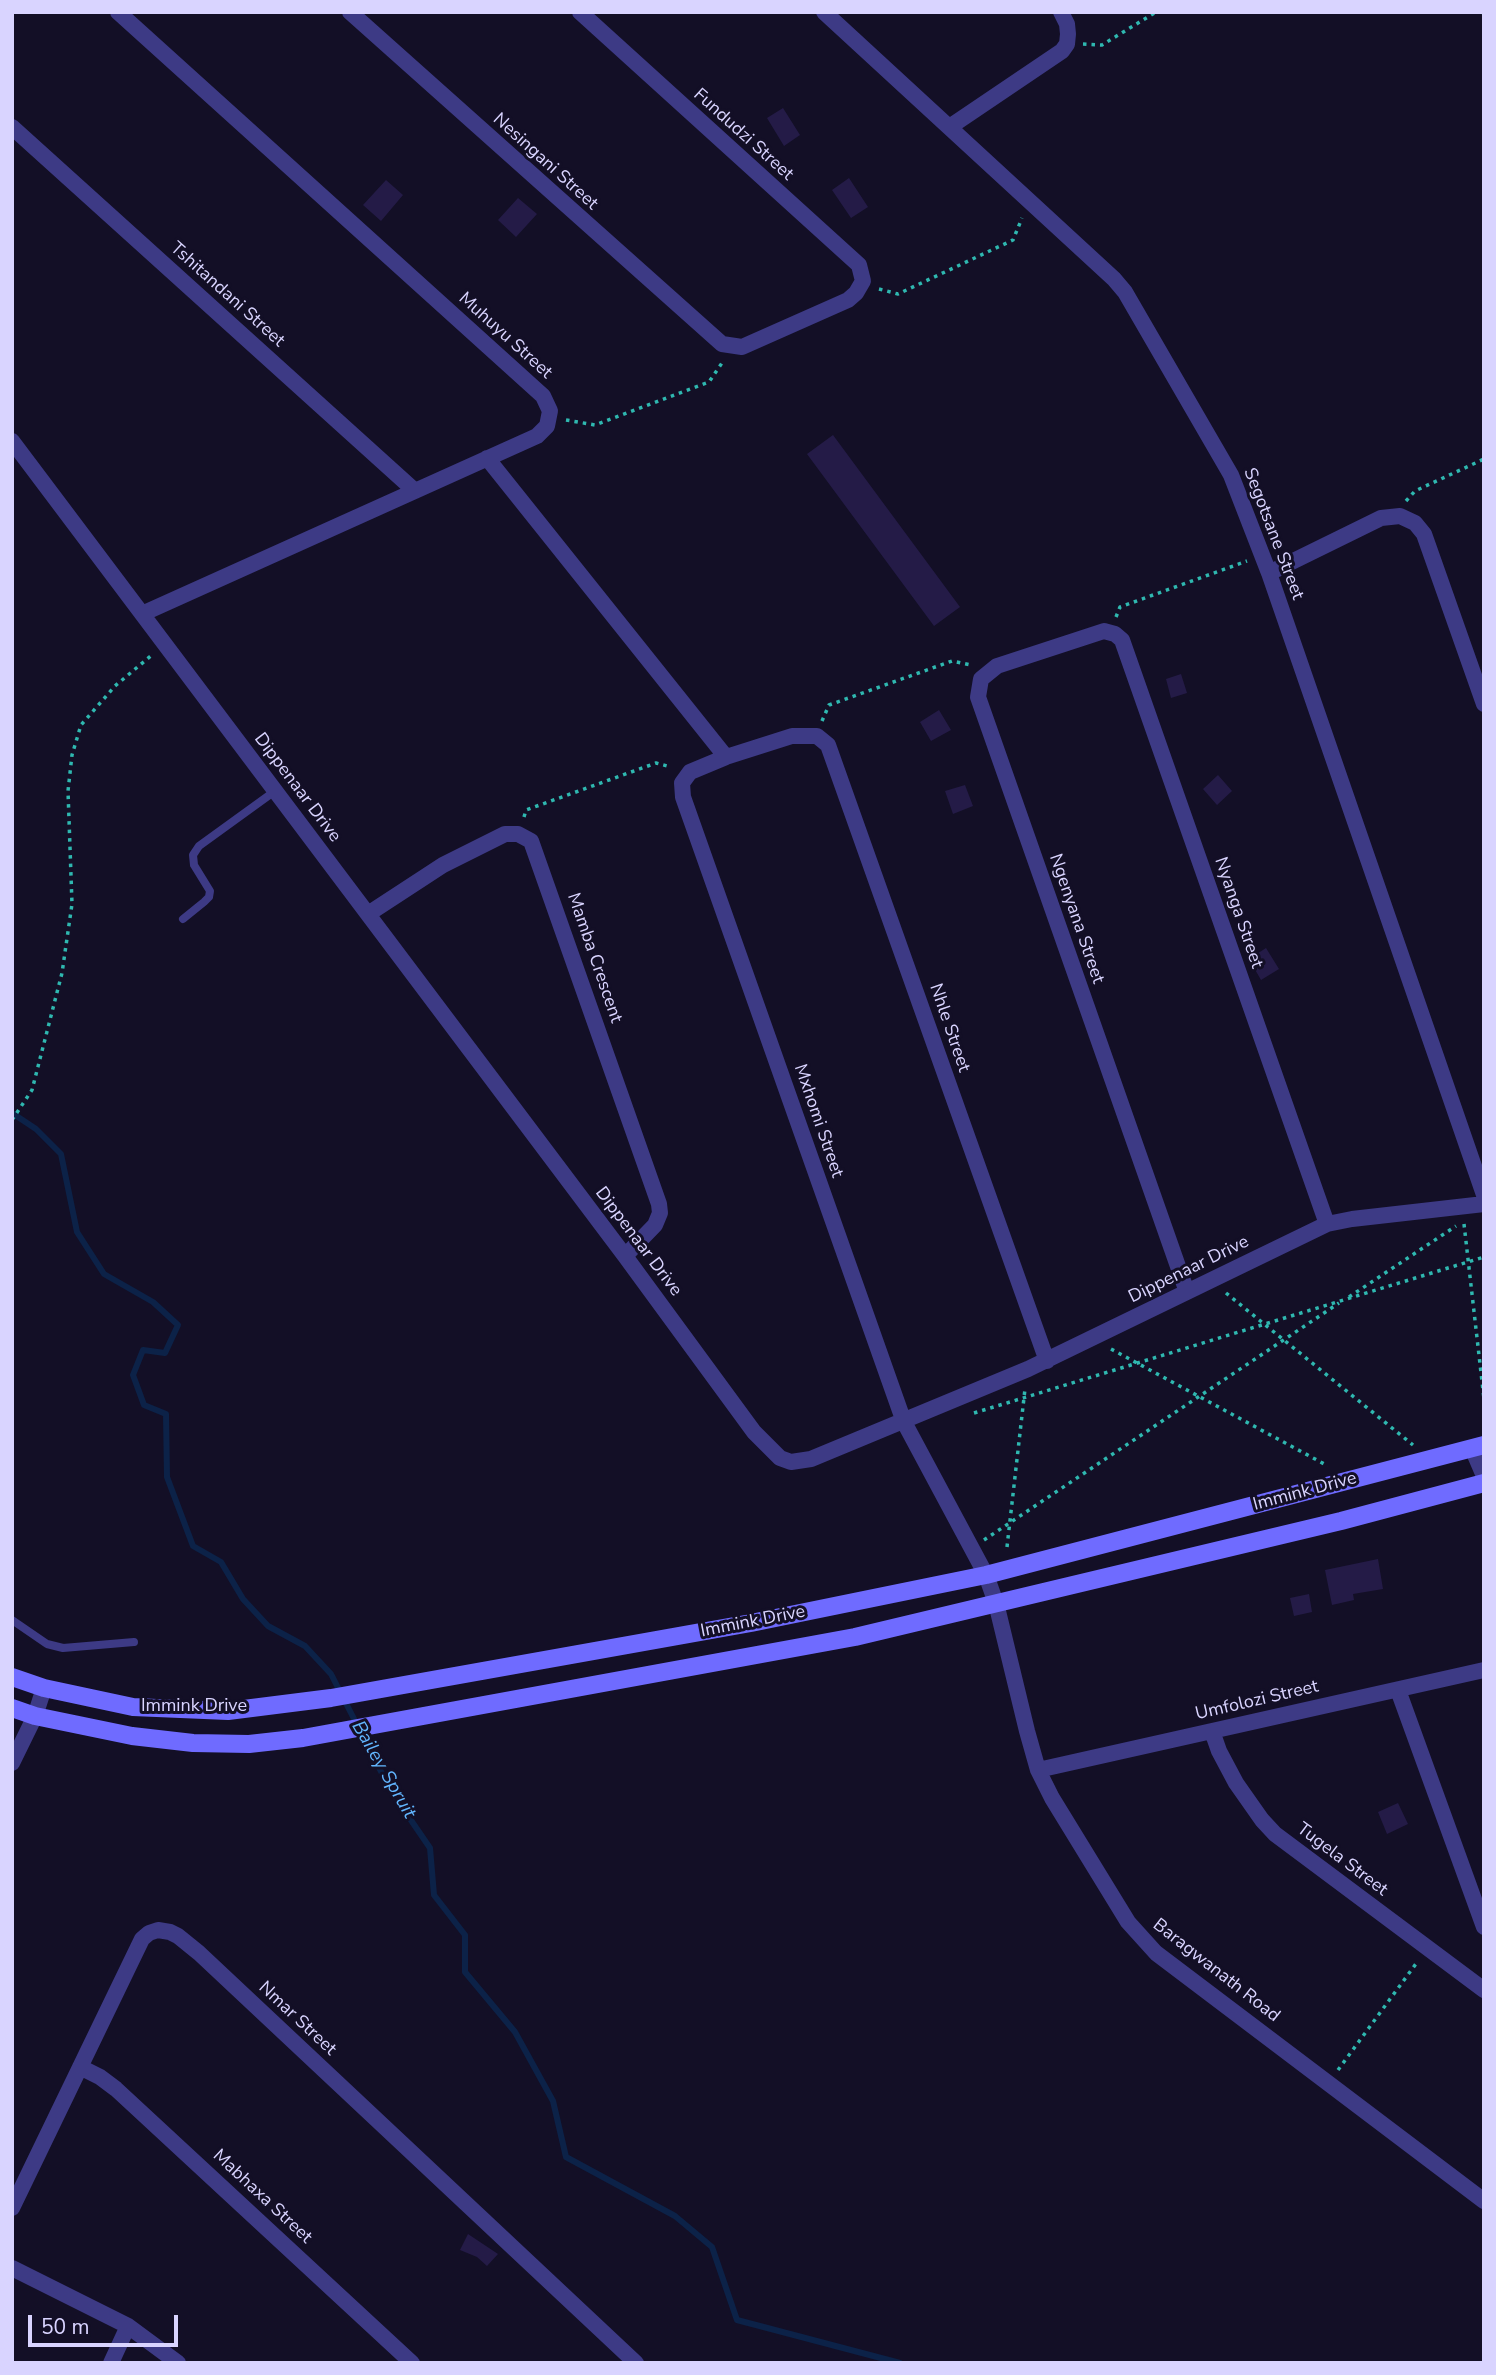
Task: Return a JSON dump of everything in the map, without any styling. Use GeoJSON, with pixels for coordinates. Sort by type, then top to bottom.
{"type":"FeatureCollection","features":[{"type":"Feature","properties":{"kind":"main road","name":"Immink Drive"},"geometry":{"type":"LineString","coordinates":[[12,1677],[44,1688],[133,1707],[228,1711],[331,1698],[751,1623],[986,1575],[1478,1446]]}},
{"type":"Feature","properties":{"kind":"main road","name":"Immink Drive"},"geometry":{"type":"LineString","coordinates":[[12,1708],[35,1716],[131,1736],[193,1743],[249,1744],[356,1729],[855,1637],[1341,1521],[1484,1483]]}},
{"type":"Feature","properties":{"kind":"street","name":"Muhuyu Street"},"geometry":{"type":"LineString","coordinates":[[118,12],[543,396],[549,404],[550,417]]}},
{"type":"Feature","properties":{"kind":"street","name":"Nesingani Street"},"geometry":{"type":"LineString","coordinates":[[350,12],[715,341],[733,347]]}},
{"type":"Feature","properties":{"kind":"street","name":"Fundudzi Street"},"geometry":{"type":"LineString","coordinates":[[580,12],[859,265],[863,276],[859,289]]}},
{"type":"Feature","properties":{"kind":"street","name":"Segotsane Street"},"geometry":{"type":"LineString","coordinates":[[824,12],[1110,274],[1125,292],[1231,475],[1269,573],[1484,1195]]}},
{"type":"Feature","properties":{"kind":"street"},"geometry":{"type":"LineString","coordinates":[[951,126],[1062,51],[1067,44],[1067,24],[1061,12]]}},
{"type":"Feature","properties":{"kind":"street","name":"Tshitandani Street"},"geometry":{"type":"LineString","coordinates":[[12,127],[415,491]]}},
{"type":"Feature","properties":{"kind":"street"},"geometry":{"type":"LineString","coordinates":[[733,347],[743,347],[848,300],[859,289]]}},
{"type":"Feature","properties":{"kind":"street"},"geometry":{"type":"LineString","coordinates":[[144,613],[537,436],[547,426],[550,417]]}},
{"type":"Feature","properties":{"kind":"street","name":"Dippenaar Drive"},"geometry":{"type":"LineString","coordinates":[[12,441],[144,613],[754,1432],[764,1445],[780,1458],[791,1462],[811,1459],[1028,1369],[1327,1224],[1484,1204]]}},
{"type":"Feature","properties":{"kind":"street"},"geometry":{"type":"LineString","coordinates":[[487,458],[726,757]]}},
{"type":"Feature","properties":{"kind":"street"},"geometry":{"type":"LineString","coordinates":[[1269,573],[1381,518],[1394,515],[1415,523],[1424,534],[1484,704]]}},
{"type":"Feature","properties":{"kind":"street"},"geometry":{"type":"LineString","coordinates":[[990,670],[1104,632]]}},
{"type":"Feature","properties":{"kind":"street","name":"Nyanga Street"},"geometry":{"type":"LineString","coordinates":[[1104,632],[1122,640],[1327,1224]]}},
{"type":"Feature","properties":{"kind":"street","name":"Ngenyana Street"},"geometry":{"type":"LineString","coordinates":[[990,670],[981,679],[978,697],[1187,1292]]}},
{"type":"Feature","properties":{"kind":"street"},"geometry":{"type":"LineString","coordinates":[[690,772],[726,757],[792,736],[817,736]]}},
{"type":"Feature","properties":{"kind":"street","name":"Nhle Street"},"geometry":{"type":"LineString","coordinates":[[817,736],[825,741],[832,753],[1046,1361]]}},
{"type":"Feature","properties":{"kind":"street","name":"Mxhomi Street"},"geometry":{"type":"LineString","coordinates":[[690,772],[682,783],[683,797],[904,1422],[986,1575]]}},
{"type":"Feature","properties":{"kind":"street"},"geometry":{"type":"LineString","coordinates":[[368,914],[443,865],[505,834],[518,834]]}},
{"type":"Feature","properties":{"kind":"street","name":"Mamba Crescent"},"geometry":{"type":"LineString","coordinates":[[518,834],[528,839],[536,850],[659,1204],[658,1221],[653,1230],[625,1256]]}},
{"type":"Feature","properties":{"kind":"street"},"geometry":{"type":"LineString","coordinates":[[1478,1446],[1484,1476]]}},
{"type":"Feature","properties":{"kind":"street","name":"Baragwanath Road"},"geometry":{"type":"LineString","coordinates":[[986,1575],[996,1603],[1038,1770],[1091,1865],[1138,1935],[1156,1953],[1484,2201]]}},
{"type":"Feature","properties":{"kind":"street","name":"Umfolozi Street"},"geometry":{"type":"LineString","coordinates":[[1038,1770],[1484,1670]]}},
{"type":"Feature","properties":{"kind":"street"},"geometry":{"type":"LineString","coordinates":[[12,1763],[35,1716],[44,1688]]}},
{"type":"Feature","properties":{"kind":"street"},"geometry":{"type":"LineString","coordinates":[[1398,1690],[1484,1927]]}},
{"type":"Feature","properties":{"kind":"street","name":"Tugela Street"},"geometry":{"type":"LineString","coordinates":[[1212,1731],[1236,1783],[1262,1821],[1484,1990]]}},
{"type":"Feature","properties":{"kind":"street","name":"Nmar Street"},"geometry":{"type":"LineString","coordinates":[[12,2208],[142,1939],[158,1930],[178,1936],[636,2363]]}},
{"type":"Feature","properties":{"kind":"street","name":"Mabhaxa Street"},"geometry":{"type":"LineString","coordinates":[[80,2067],[116,2089],[412,2363]]}},
{"type":"Feature","properties":{"kind":"street"},"geometry":{"type":"LineString","coordinates":[[12,2268],[128,2326],[178,2363]]}},
{"type":"Feature","properties":{"kind":"street"},"geometry":{"type":"LineString","coordinates":[[111,2363],[128,2326]]}},
{"type":"Feature","properties":{"kind":"lane"},"geometry":{"type":"LineString","coordinates":[[183,919],[209,897],[211,891],[194,865],[193,855],[199,846],[275,791]]}},
{"type":"Feature","properties":{"kind":"lane"},"geometry":{"type":"LineString","coordinates":[[12,1620],[47,1644],[63,1648],[134,1643]]}},
{"type":"Feature","properties":{"kind":"path"},"geometry":{"type":"LineString","coordinates":[[1067,44],[1102,45],[1156,12]]}},
{"type":"Feature","properties":{"kind":"path"},"geometry":{"type":"LineString","coordinates":[[859,289],[898,294],[1013,240],[1030,200]]}},
{"type":"Feature","properties":{"kind":"path"},"geometry":{"type":"LineString","coordinates":[[550,417],[595,425],[709,382],[733,347]]}},
{"type":"Feature","properties":{"kind":"path"},"geometry":{"type":"LineString","coordinates":[[1394,515],[1415,491],[1484,459]]}},
{"type":"Feature","properties":{"kind":"path"},"geometry":{"type":"LineString","coordinates":[[1104,632],[1120,607],[1262,555]]}},
{"type":"Feature","properties":{"kind":"path"},"geometry":{"type":"LineString","coordinates":[[12,1120],[32,1090],[62,973],[72,904],[68,791],[72,755],[81,724],[115,685],[166,643]]}},
{"type":"Feature","properties":{"kind":"path"},"geometry":{"type":"LineString","coordinates":[[817,736],[829,705],[952,661],[990,670]]}},
{"type":"Feature","properties":{"kind":"path"},"geometry":{"type":"LineString","coordinates":[[518,834],[526,810],[656,763],[690,772]]}},
{"type":"Feature","properties":{"kind":"path"},"geometry":{"type":"LineString","coordinates":[[982,1541],[1463,1220],[1484,1399]]}},
{"type":"Feature","properties":{"kind":"path"},"geometry":{"type":"LineString","coordinates":[[974,1413],[1484,1257]]}},
{"type":"Feature","properties":{"kind":"path"},"geometry":{"type":"LineString","coordinates":[[1211,1281],[1430,1459]]}},
{"type":"Feature","properties":{"kind":"path"},"geometry":{"type":"LineString","coordinates":[[1100,1335],[1112,1351],[1331,1468],[1336,1483]]}},
{"type":"Feature","properties":{"kind":"path"},"geometry":{"type":"LineString","coordinates":[[1007,1547],[1028,1369]]}},
{"type":"Feature","properties":{"kind":"path"},"geometry":{"type":"LineString","coordinates":[[1328,2083],[1428,1948]]}},
{"type":"Feature","properties":{"kind":"building"},"geometry":{"type":"Polygon","coordinates":[[[783,108],[800,135],[784,146],[767,118],[783,108]]]}},
{"type":"Feature","properties":{"kind":"building"},"geometry":{"type":"Polygon","coordinates":[[[849,178],[868,207],[851,218],[832,190],[849,178]]]}},
{"type":"Feature","properties":{"kind":"building"},"geometry":{"type":"Polygon","coordinates":[[[386,180],[403,195],[381,221],[363,205],[386,180]]]}},
{"type":"Feature","properties":{"kind":"building"},"geometry":{"type":"Polygon","coordinates":[[[518,198],[537,214],[516,237],[498,220],[518,198]]]}},
{"type":"Feature","properties":{"kind":"building"},"geometry":{"type":"Polygon","coordinates":[[[833,435],[960,607],[934,626],[807,454],[833,435]]]}},
{"type":"Feature","properties":{"kind":"building"},"geometry":{"type":"Polygon","coordinates":[[[1181,674],[1187,693],[1171,698],[1166,679],[1181,674]]]}},
{"type":"Feature","properties":{"kind":"building"},"geometry":{"type":"Polygon","coordinates":[[[939,710],[951,730],[931,741],[920,722],[939,710]]]}},
{"type":"Feature","properties":{"kind":"building"},"geometry":{"type":"Polygon","coordinates":[[[1218,775],[1232,791],[1217,805],[1203,789],[1218,775]]]}},
{"type":"Feature","properties":{"kind":"building"},"geometry":{"type":"Polygon","coordinates":[[[965,785],[973,806],[953,814],[945,791],[965,785]]]}},
{"type":"Feature","properties":{"kind":"building"},"geometry":{"type":"Polygon","coordinates":[[[1266,948],[1279,969],[1261,980],[1249,959],[1266,948]]]}},
{"type":"Feature","properties":{"kind":"building"},"geometry":{"type":"Polygon","coordinates":[[[1378,1559],[1383,1589],[1353,1594],[1354,1600],[1332,1605],[1325,1570],[1378,1559]]]}},
{"type":"Feature","properties":{"kind":"building"},"geometry":{"type":"Polygon","coordinates":[[[1309,1594],[1312,1612],[1294,1616],[1290,1598],[1309,1594]]]}},
{"type":"Feature","properties":{"kind":"building"},"geometry":{"type":"Polygon","coordinates":[[[1398,1803],[1408,1824],[1387,1834],[1378,1812],[1398,1803]]]}},
{"type":"Feature","properties":{"kind":"building"},"geometry":{"type":"Polygon","coordinates":[[[468,2234],[498,2254],[487,2266],[477,2257],[460,2250],[468,2234]]]}},
{"type":"Feature","properties":{"kind":"waterway","name":"Bailey Spruit"},"geometry":{"type":"LineString","coordinates":[[12,1113],[36,1129],[61,1154],[77,1232],[104,1274],[153,1302],[178,1325],[165,1353],[143,1350],[133,1375],[144,1405],[166,1414],[167,1477],[193,1546],[221,1562],[243,1599],[268,1626],[305,1646],[331,1674],[391,1791],[430,1848],[434,1895],[465,1935],[465,1972],[515,2032],[553,2101],[566,2157],[675,2216],[712,2247],[737,2320],[900,2363]]}}]}
